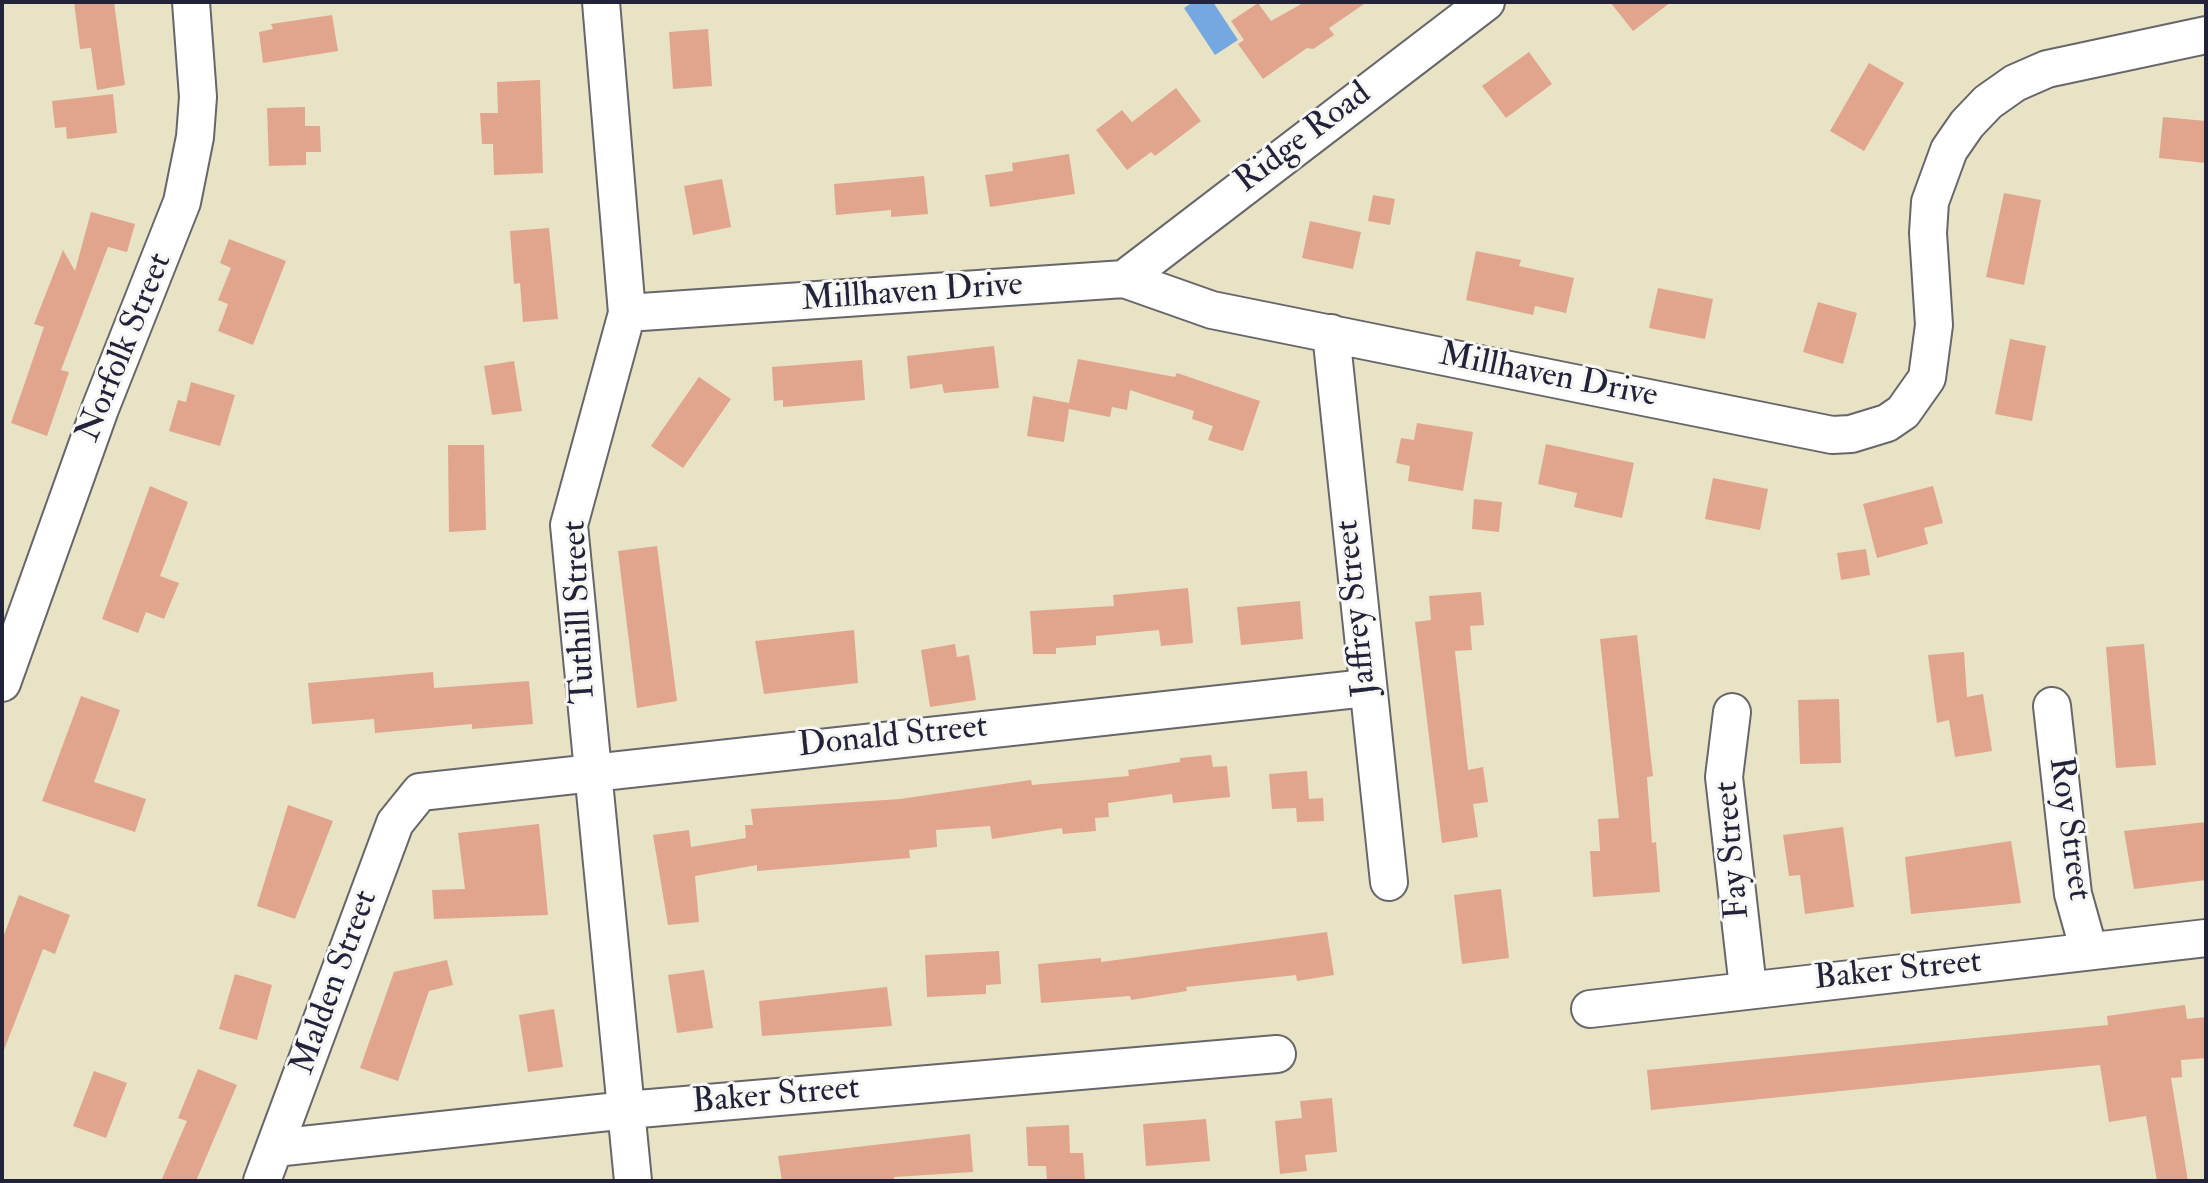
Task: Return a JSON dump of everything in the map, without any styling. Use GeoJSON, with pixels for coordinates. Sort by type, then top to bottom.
{"type":"FeatureCollection","features":[{"type":"Feature","properties":{"kind":"street","name":"Norfolk Street"},"geometry":{"type":"LineString","coordinates":[[2,683],[100,409],[182,202],[195,137],[198,97],[191,2]]}},
{"type":"Feature","properties":{"kind":"street","name":"Tuthill Street"},"geometry":{"type":"LineString","coordinates":[[601,2],[627,313],[569,525],[633,1181]]}},
{"type":"Feature","properties":{"kind":"street","name":"Ridge Road"},"geometry":{"type":"LineString","coordinates":[[1124,279],[1486,2]]}},
{"type":"Feature","properties":{"kind":"street","name":"Millhaven Drive"},"geometry":{"type":"LineString","coordinates":[[627,313],[1124,279],[1212,310],[1832,435],[1869,431],[1903,412],[1927,378],[1934,325],[1928,233],[1930,202],[1937,175],[1967,124],[1988,102],[2015,83],[2047,69],[2206,35]]}},
{"type":"Feature","properties":{"kind":"street","name":"Jaffrey Street"},"geometry":{"type":"LineString","coordinates":[[1331,333],[1366,688],[1389,882]]}},
{"type":"Feature","properties":{"kind":"street","name":"Donald Street"},"geometry":{"type":"LineString","coordinates":[[420,792],[1366,688]]}},
{"type":"Feature","properties":{"kind":"street","name":"Roy Street"},"geometry":{"type":"LineString","coordinates":[[2052,706],[2073,894],[2089,951]]}},
{"type":"Feature","properties":{"kind":"street","name":"Fay Street"},"geometry":{"type":"LineString","coordinates":[[1732,712],[1724,777],[1748,988]]}},
{"type":"Feature","properties":{"kind":"street","name":"Malden Street"},"geometry":{"type":"LineString","coordinates":[[269,1165],[395,823],[420,792]]}},
{"type":"Feature","properties":{"kind":"street","name":"Baker Street"},"geometry":{"type":"LineString","coordinates":[[1590,1009],[1748,988],[2206,938]]}},
{"type":"Feature","properties":{"kind":"street","name":"Baker Street"},"geometry":{"type":"LineString","coordinates":[[269,1165],[627,1110],[1277,1054]]}},
{"type":"Feature","properties":{"kind":"water"},"geometry":{"type":"Polygon","coordinates":[[[1193,2],[1213,2],[1238,40],[1215,55],[1184,8],[1193,2]]]}},
{"type":"Feature","properties":{"kind":"building"},"geometry":{"type":"Polygon","coordinates":[[[74,2],[114,2],[125,85],[97,90],[91,48],[80,49],[74,2]]]}},
{"type":"Feature","properties":{"kind":"building"},"geometry":{"type":"Polygon","coordinates":[[[1305,2],[1367,2],[1329,28],[1334,35],[1313,49],[1307,48],[1263,79],[1238,44],[1244,40],[1231,21],[1258,3],[1271,21],[1305,2]]]}},
{"type":"Feature","properties":{"kind":"building"},"geometry":{"type":"Polygon","coordinates":[[[1610,2],[1671,2],[1633,31],[1610,2]]]}},
{"type":"Feature","properties":{"kind":"building"},"geometry":{"type":"Polygon","coordinates":[[[332,15],[338,51],[263,63],[259,32],[273,29],[271,24],[332,15]]]}},
{"type":"Feature","properties":{"kind":"building"},"geometry":{"type":"Polygon","coordinates":[[[708,29],[712,86],[673,89],[669,32],[708,29]]]}},
{"type":"Feature","properties":{"kind":"building"},"geometry":{"type":"Polygon","coordinates":[[[1529,52],[1552,84],[1506,118],[1482,86],[1529,52]]]}},
{"type":"Feature","properties":{"kind":"building"},"geometry":{"type":"Polygon","coordinates":[[[1869,63],[1904,83],[1864,151],[1830,131],[1869,63]]]}},
{"type":"Feature","properties":{"kind":"building"},"geometry":{"type":"Polygon","coordinates":[[[540,80],[543,173],[494,175],[493,144],[482,144],[480,113],[498,113],[497,82],[540,80]]]}},
{"type":"Feature","properties":{"kind":"building"},"geometry":{"type":"Polygon","coordinates":[[[1176,88],[1201,121],[1155,156],[1151,152],[1127,170],[1096,130],[1122,110],[1132,122],[1176,88]]]}},
{"type":"Feature","properties":{"kind":"building"},"geometry":{"type":"Polygon","coordinates":[[[113,94],[117,133],[67,139],[66,127],[55,128],[52,101],[113,94]]]}},
{"type":"Feature","properties":{"kind":"building"},"geometry":{"type":"Polygon","coordinates":[[[305,107],[305,126],[320,126],[321,152],[306,152],[306,165],[269,166],[267,108],[305,107]]]}},
{"type":"Feature","properties":{"kind":"building"},"geometry":{"type":"Polygon","coordinates":[[[2163,117],[2206,121],[2206,163],[2159,158],[2163,117]]]}},
{"type":"Feature","properties":{"kind":"building"},"geometry":{"type":"Polygon","coordinates":[[[1069,154],[1075,194],[990,207],[985,175],[1013,171],[1012,163],[1069,154]]]}},
{"type":"Feature","properties":{"kind":"building"},"geometry":{"type":"Polygon","coordinates":[[[924,176],[928,214],[891,217],[891,210],[836,215],[834,184],[924,176]]]}},
{"type":"Feature","properties":{"kind":"building"},"geometry":{"type":"Polygon","coordinates":[[[722,179],[731,227],[693,235],[684,186],[722,179]]]}},
{"type":"Feature","properties":{"kind":"building"},"geometry":{"type":"Polygon","coordinates":[[[2004,193],[2041,200],[2024,285],[1986,277],[2004,193]]]}},
{"type":"Feature","properties":{"kind":"building"},"geometry":{"type":"Polygon","coordinates":[[[1373,195],[1395,199],[1390,225],[1368,221],[1373,195]]]}},
{"type":"Feature","properties":{"kind":"building"},"geometry":{"type":"Polygon","coordinates":[[[91,212],[135,224],[127,252],[108,247],[61,370],[69,372],[47,436],[11,423],[44,327],[34,324],[63,250],[75,271],[91,212]]]}},
{"type":"Feature","properties":{"kind":"building"},"geometry":{"type":"Polygon","coordinates":[[[1310,221],[1361,232],[1353,269],[1302,258],[1310,221]]]}},
{"type":"Feature","properties":{"kind":"building"},"geometry":{"type":"Polygon","coordinates":[[[549,228],[558,319],[523,322],[520,283],[514,284],[510,231],[549,228]]]}},
{"type":"Feature","properties":{"kind":"building"},"geometry":{"type":"Polygon","coordinates":[[[229,239],[286,261],[253,345],[218,331],[228,304],[218,300],[231,268],[220,263],[229,239]]]}},
{"type":"Feature","properties":{"kind":"building"},"geometry":{"type":"Polygon","coordinates":[[[1476,251],[1521,260],[1519,266],[1574,278],[1566,313],[1535,306],[1533,315],[1466,300],[1476,251]]]}},
{"type":"Feature","properties":{"kind":"building"},"geometry":{"type":"Polygon","coordinates":[[[1658,288],[1713,299],[1705,339],[1649,328],[1658,288]]]}},
{"type":"Feature","properties":{"kind":"building"},"geometry":{"type":"Polygon","coordinates":[[[1818,302],[1857,313],[1843,364],[1803,352],[1818,302]]]}},
{"type":"Feature","properties":{"kind":"building"},"geometry":{"type":"Polygon","coordinates":[[[2010,339],[2046,346],[2032,421],[1995,414],[2010,339]]]}},
{"type":"Feature","properties":{"kind":"building"},"geometry":{"type":"Polygon","coordinates":[[[994,346],[999,388],[944,393],[942,384],[910,389],[907,356],[994,346]]]}},
{"type":"Feature","properties":{"kind":"building"},"geometry":{"type":"Polygon","coordinates":[[[1078,359],[1175,377],[1177,373],[1260,401],[1243,451],[1208,440],[1213,426],[1192,419],[1194,411],[1130,390],[1127,410],[1112,407],[1110,417],[1069,409],[1064,442],[1027,436],[1033,396],[1069,403],[1078,359]]]}},
{"type":"Feature","properties":{"kind":"building"},"geometry":{"type":"Polygon","coordinates":[[[862,360],[865,400],[783,407],[783,400],[774,401],[772,367],[862,360]]]}},
{"type":"Feature","properties":{"kind":"building"},"geometry":{"type":"Polygon","coordinates":[[[514,361],[522,411],[492,415],[484,366],[514,361]]]}},
{"type":"Feature","properties":{"kind":"building"},"geometry":{"type":"Polygon","coordinates":[[[699,377],[731,399],[683,468],[651,446],[699,377]]]}},
{"type":"Feature","properties":{"kind":"building"},"geometry":{"type":"Polygon","coordinates":[[[191,382],[235,395],[220,446],[169,431],[178,400],[186,402],[191,382]]]}},
{"type":"Feature","properties":{"kind":"building"},"geometry":{"type":"Polygon","coordinates":[[[1417,423],[1473,432],[1463,491],[1408,481],[1410,466],[1396,463],[1401,438],[1414,440],[1417,423]]]}},
{"type":"Feature","properties":{"kind":"building"},"geometry":{"type":"Polygon","coordinates":[[[1546,444],[1634,463],[1622,518],[1574,507],[1577,493],[1538,484],[1546,444]]]}},
{"type":"Feature","properties":{"kind":"building"},"geometry":{"type":"Polygon","coordinates":[[[448,445],[484,445],[486,530],[449,532],[448,445]]]}},
{"type":"Feature","properties":{"kind":"building"},"geometry":{"type":"Polygon","coordinates":[[[1713,478],[1768,489],[1760,530],[1705,519],[1713,478]]]}},
{"type":"Feature","properties":{"kind":"building"},"geometry":{"type":"Polygon","coordinates":[[[150,486],[188,502],[160,576],[179,583],[164,619],[146,612],[138,633],[102,619],[150,486]]]}},
{"type":"Feature","properties":{"kind":"building"},"geometry":{"type":"Polygon","coordinates":[[[1933,486],[1943,523],[1924,528],[1928,544],[1877,558],[1863,504],[1933,486]]]}},
{"type":"Feature","properties":{"kind":"building"},"geometry":{"type":"Polygon","coordinates":[[[1474,499],[1502,502],[1499,532],[1472,529],[1474,499]]]}},
{"type":"Feature","properties":{"kind":"building"},"geometry":{"type":"Polygon","coordinates":[[[657,546],[677,701],[637,708],[618,551],[657,546]]]}},
{"type":"Feature","properties":{"kind":"building"},"geometry":{"type":"Polygon","coordinates":[[[1866,549],[1870,575],[1841,580],[1837,553],[1866,549]]]}},
{"type":"Feature","properties":{"kind":"building"},"geometry":{"type":"Polygon","coordinates":[[[1188,588],[1193,643],[1161,646],[1159,630],[1096,636],[1096,645],[1056,648],[1056,654],[1033,654],[1030,611],[1114,606],[1113,595],[1188,588]]]}},
{"type":"Feature","properties":{"kind":"building"},"geometry":{"type":"Polygon","coordinates":[[[1481,592],[1484,625],[1470,626],[1472,650],[1455,651],[1468,770],[1483,767],[1488,802],[1473,804],[1478,837],[1442,843],[1415,622],[1431,620],[1429,596],[1481,592]]]}},
{"type":"Feature","properties":{"kind":"building"},"geometry":{"type":"Polygon","coordinates":[[[1300,601],[1303,639],[1241,645],[1237,607],[1300,601]]]}},
{"type":"Feature","properties":{"kind":"building"},"geometry":{"type":"Polygon","coordinates":[[[854,630],[858,683],[764,694],[755,641],[854,630]]]}},
{"type":"Feature","properties":{"kind":"building"},"geometry":{"type":"Polygon","coordinates":[[[1637,635],[1653,776],[1647,777],[1652,843],[1656,842],[1660,892],[1593,897],[1590,851],[1600,851],[1598,819],[1619,818],[1600,639],[1637,635]]]}},
{"type":"Feature","properties":{"kind":"building"},"geometry":{"type":"Polygon","coordinates":[[[955,644],[957,657],[969,655],[976,700],[930,707],[921,650],[955,644]]]}},
{"type":"Feature","properties":{"kind":"building"},"geometry":{"type":"Polygon","coordinates":[[[2144,644],[2156,765],[2116,768],[2106,647],[2144,644]]]}},
{"type":"Feature","properties":{"kind":"building"},"geometry":{"type":"Polygon","coordinates":[[[1964,652],[1967,697],[1983,694],[1992,751],[1955,757],[1949,720],[1937,723],[1928,655],[1964,652]]]}},
{"type":"Feature","properties":{"kind":"building"},"geometry":{"type":"Polygon","coordinates":[[[433,672],[434,688],[529,681],[533,724],[472,729],[472,724],[375,733],[374,719],[312,724],[308,683],[433,672]]]}},
{"type":"Feature","properties":{"kind":"building"},"geometry":{"type":"Polygon","coordinates":[[[81,696],[120,710],[94,782],[146,799],[135,832],[42,801],[81,696]]]}},
{"type":"Feature","properties":{"kind":"building"},"geometry":{"type":"Polygon","coordinates":[[[1839,699],[1841,763],[1800,764],[1798,700],[1839,699]]]}},
{"type":"Feature","properties":{"kind":"building"},"geometry":{"type":"Polygon","coordinates":[[[1211,755],[1213,767],[1227,766],[1230,797],[1173,803],[1172,794],[1108,803],[1109,817],[1095,818],[1096,831],[1063,834],[1062,828],[992,839],[990,826],[936,830],[937,847],[909,850],[910,858],[757,871],[757,865],[695,876],[699,922],[668,925],[653,835],[689,830],[691,847],[746,838],[745,825],[753,825],[751,809],[900,799],[1031,780],[1032,785],[1129,776],[1128,770],[1180,762],[1180,758],[1211,755]]]}},
{"type":"Feature","properties":{"kind":"building"},"geometry":{"type":"Polygon","coordinates":[[[1307,771],[1309,799],[1323,798],[1324,821],[1297,822],[1296,808],[1272,809],[1269,774],[1307,771]]]}},
{"type":"Feature","properties":{"kind":"building"},"geometry":{"type":"Polygon","coordinates":[[[288,805],[333,821],[295,919],[257,906],[288,805]]]}},
{"type":"Feature","properties":{"kind":"building"},"geometry":{"type":"Polygon","coordinates":[[[2206,822],[2206,880],[2134,889],[2124,831],[2206,822]]]}},
{"type":"Feature","properties":{"kind":"building"},"geometry":{"type":"Polygon","coordinates":[[[539,824],[548,915],[434,919],[432,890],[465,889],[458,833],[539,824]]]}},
{"type":"Feature","properties":{"kind":"building"},"geometry":{"type":"Polygon","coordinates":[[[1843,827],[1854,907],[1805,914],[1800,875],[1789,876],[1783,835],[1843,827]]]}},
{"type":"Feature","properties":{"kind":"building"},"geometry":{"type":"Polygon","coordinates":[[[2011,841],[2021,903],[1911,914],[1905,857],[2011,841]]]}},
{"type":"Feature","properties":{"kind":"building"},"geometry":{"type":"Polygon","coordinates":[[[1501,889],[1509,958],[1462,964],[1454,895],[1501,889]]]}},
{"type":"Feature","properties":{"kind":"building"},"geometry":{"type":"Polygon","coordinates":[[[19,895],[70,915],[55,954],[43,949],[4,1050],[2,940],[19,895]]]}},
{"type":"Feature","properties":{"kind":"building"},"geometry":{"type":"Polygon","coordinates":[[[1327,932],[1334,975],[1297,981],[1296,975],[1186,987],[1187,991],[1131,1000],[1130,996],[1041,1003],[1038,964],[1101,958],[1101,962],[1327,932]]]}},
{"type":"Feature","properties":{"kind":"building"},"geometry":{"type":"Polygon","coordinates":[[[999,951],[1001,984],[986,985],[986,994],[927,997],[925,955],[999,951]]]}},
{"type":"Feature","properties":{"kind":"building"},"geometry":{"type":"Polygon","coordinates":[[[447,960],[453,985],[429,991],[398,1081],[360,1068],[394,972],[447,960]]]}},
{"type":"Feature","properties":{"kind":"building"},"geometry":{"type":"Polygon","coordinates":[[[704,970],[713,1028],[677,1033],[668,975],[704,970]]]}},
{"type":"Feature","properties":{"kind":"building"},"geometry":{"type":"Polygon","coordinates":[[[235,974],[272,985],[257,1040],[219,1029],[235,974]]]}},
{"type":"Feature","properties":{"kind":"building"},"geometry":{"type":"Polygon","coordinates":[[[887,987],[892,1026],[762,1036],[759,1001],[887,987]]]}},
{"type":"Feature","properties":{"kind":"building"},"geometry":{"type":"Polygon","coordinates":[[[2185,1005],[2187,1019],[2206,1017],[2206,1058],[2181,1060],[2182,1077],[2171,1078],[2188,1181],[2157,1181],[2146,1116],[2109,1122],[2100,1065],[1651,1110],[1647,1070],[2108,1025],[2107,1016],[2185,1005]]]}},
{"type":"Feature","properties":{"kind":"building"},"geometry":{"type":"Polygon","coordinates":[[[554,1009],[563,1067],[528,1072],[519,1015],[554,1009]]]}},
{"type":"Feature","properties":{"kind":"building"},"geometry":{"type":"Polygon","coordinates":[[[198,1069],[237,1085],[196,1181],[161,1181],[187,1121],[178,1118],[198,1069]]]}},
{"type":"Feature","properties":{"kind":"building"},"geometry":{"type":"Polygon","coordinates":[[[94,1071],[127,1083],[106,1138],[73,1126],[94,1071]]]}},
{"type":"Feature","properties":{"kind":"building"},"geometry":{"type":"Polygon","coordinates":[[[1332,1098],[1337,1152],[1305,1155],[1307,1171],[1280,1174],[1275,1121],[1302,1118],[1300,1101],[1332,1098]]]}},
{"type":"Feature","properties":{"kind":"building"},"geometry":{"type":"Polygon","coordinates":[[[1206,1119],[1210,1161],[1146,1166],[1143,1124],[1206,1119]]]}},
{"type":"Feature","properties":{"kind":"building"},"geometry":{"type":"Polygon","coordinates":[[[1069,1125],[1070,1153],[1083,1153],[1085,1181],[1047,1181],[1046,1166],[1028,1166],[1026,1127],[1069,1125]]]}},
{"type":"Feature","properties":{"kind":"building"},"geometry":{"type":"Polygon","coordinates":[[[970,1134],[973,1172],[894,1177],[894,1181],[782,1181],[778,1156],[970,1134]]]}}]}
